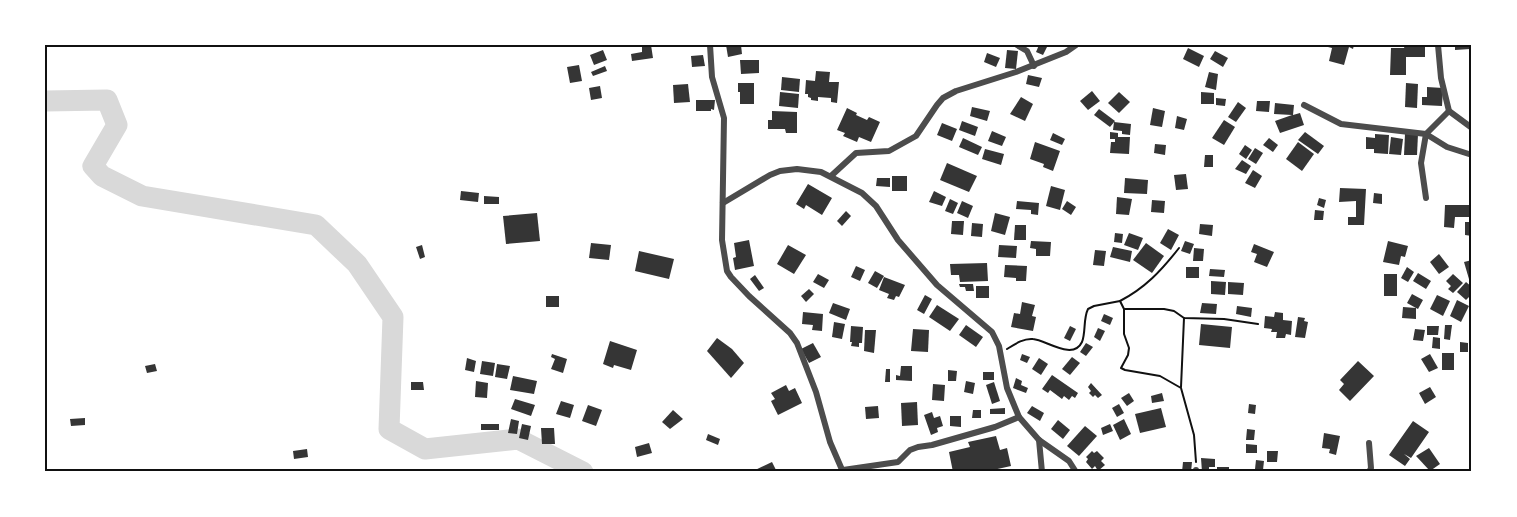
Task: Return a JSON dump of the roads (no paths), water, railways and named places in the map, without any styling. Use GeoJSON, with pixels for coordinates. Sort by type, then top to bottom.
{"type":"FeatureCollection","features":[{"type":"Feature","properties":{"kind":"street"},"geometry":{"type":"LineString","coordinates":[[710,45],[712,77],[724,118],[722,240],[727,271],[743,290],[790,333],[797,343],[843,471],[898,462],[910,450],[918,447],[995,427],[1019,417]]}},
{"type":"Feature","properties":{"kind":"street"},"geometry":{"type":"LineString","coordinates":[[1017,45],[1027,51],[1034,66]]}},
{"type":"Feature","properties":{"kind":"street"},"geometry":{"type":"LineString","coordinates":[[831,176],[856,153],[889,151],[916,136],[943,98],[956,91],[1034,66],[1076,45]]}},
{"type":"Feature","properties":{"kind":"street"},"geometry":{"type":"LineString","coordinates":[[1438,45],[1441,78],[1449,111],[1472,128]]}},
{"type":"Feature","properties":{"kind":"street"},"geometry":{"type":"LineString","coordinates":[[1304,105],[1341,124],[1426,134],[1447,147],[1472,155]]}},
{"type":"Feature","properties":{"kind":"street"},"geometry":{"type":"LineString","coordinates":[[1426,198],[1421,163],[1426,134],[1449,111]]}},
{"type":"Feature","properties":{"kind":"street"},"geometry":{"type":"LineString","coordinates":[[723,203],[780,171],[810,169],[831,176],[862,193],[876,206],[898,240],[937,285],[992,332],[999,346],[1007,388],[1019,417],[1039,440],[1069,461],[1076,472]]}},
{"type":"Feature","properties":{"kind":"street"},"geometry":{"type":"LineString","coordinates":[[1039,440],[1042,472]]}},
{"type":"Feature","properties":{"kind":"street"},"geometry":{"type":"LineString","coordinates":[[1369,443],[1371,468],[1369,472]]}},
{"type":"Feature","properties":{"kind":"waterway"},"geometry":{"type":"LineString","coordinates":[[45,101],[107,100],[117,125],[93,166],[102,176],[142,196],[316,225],[357,264],[393,317],[389,429],[425,449],[518,439],[583,472]]}}]}
